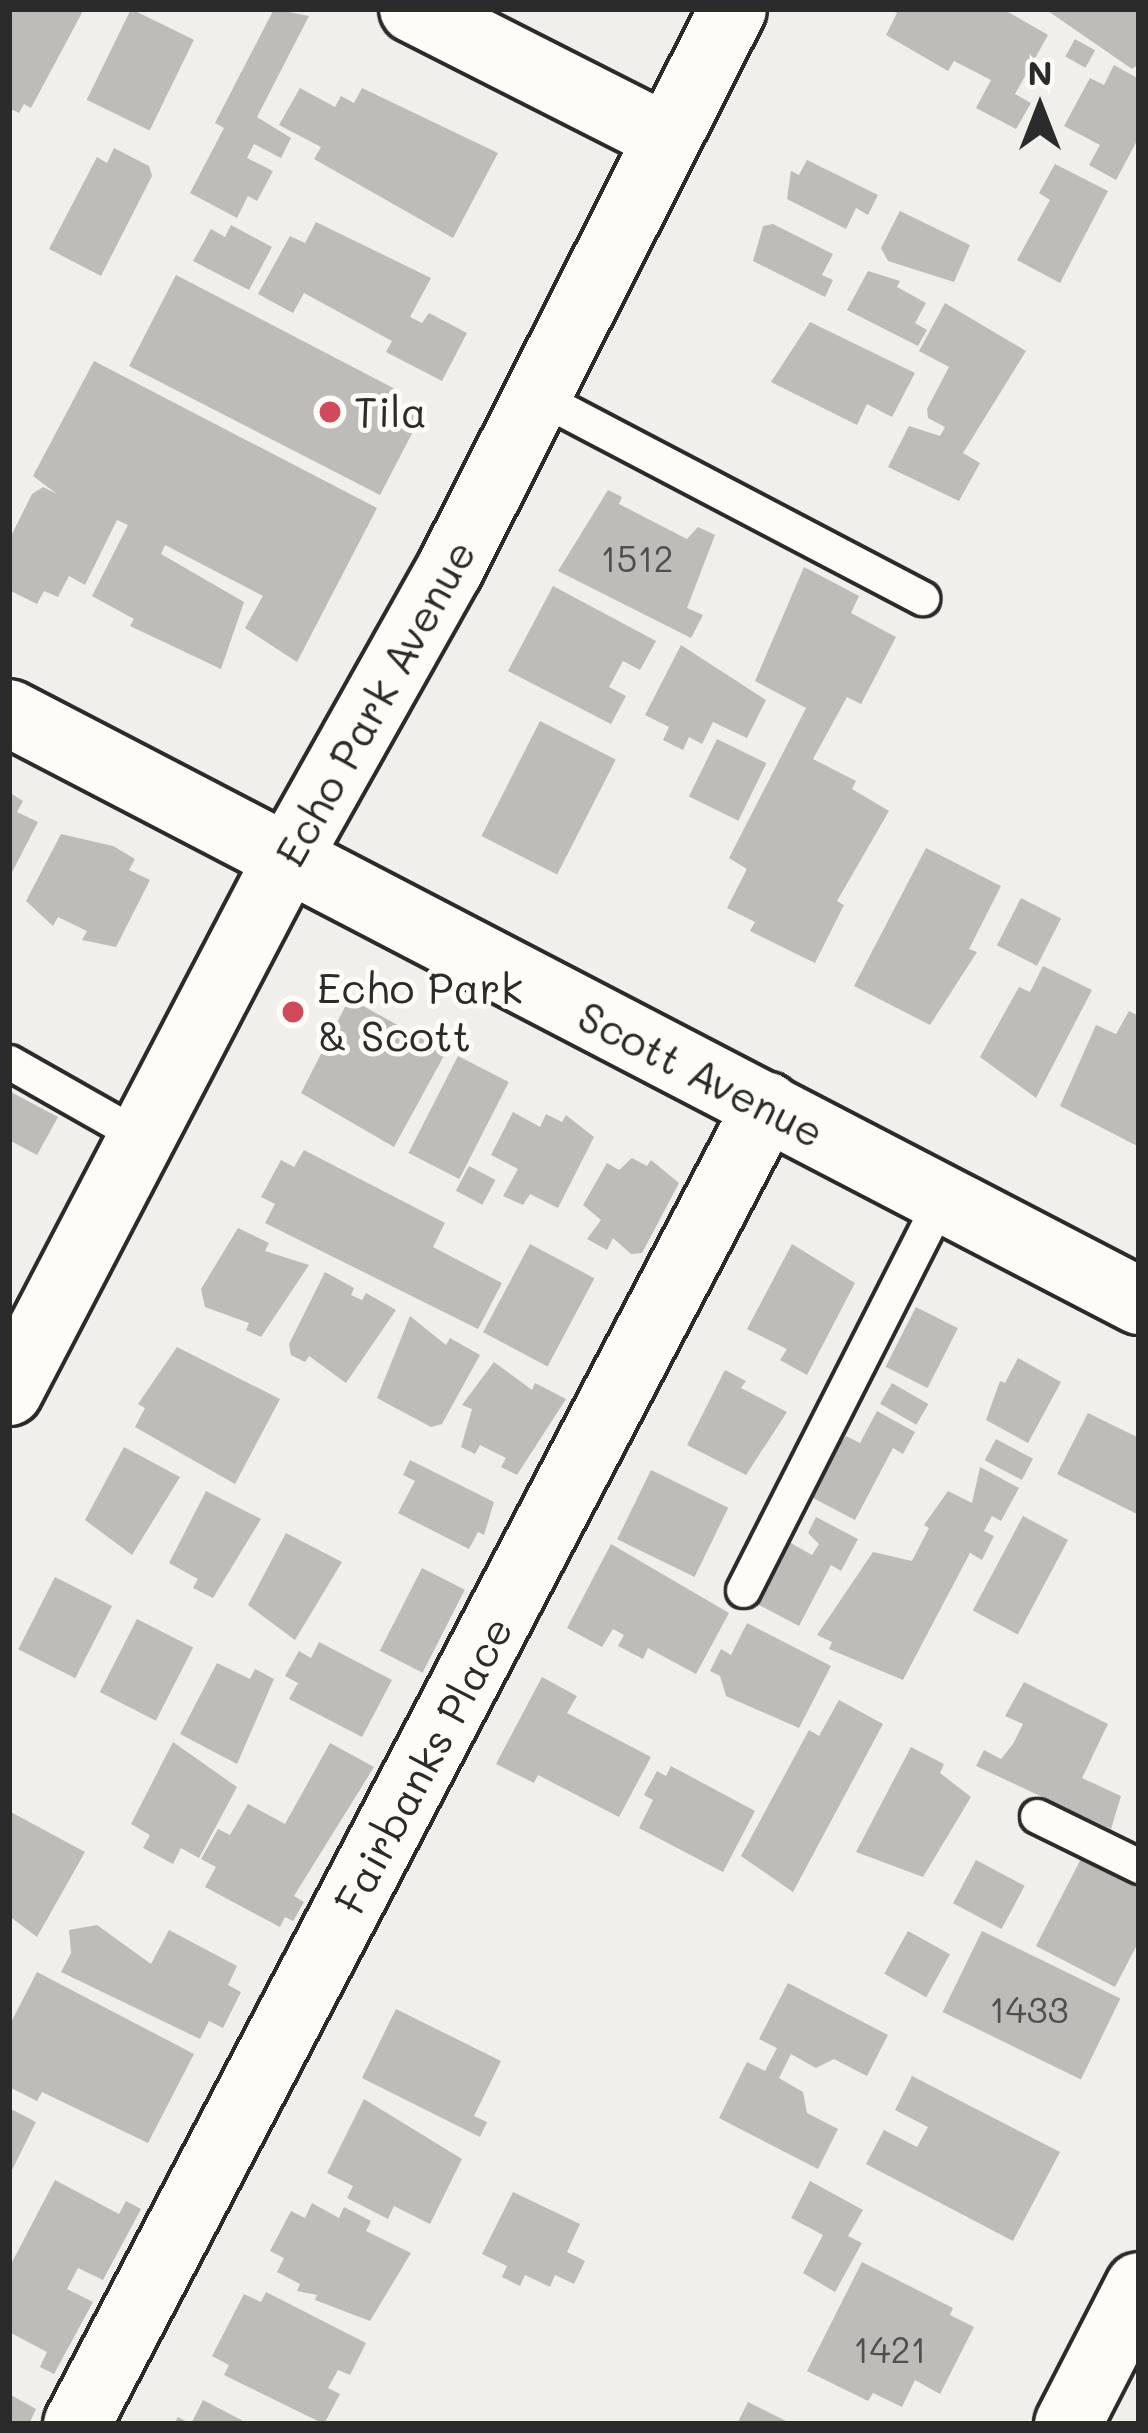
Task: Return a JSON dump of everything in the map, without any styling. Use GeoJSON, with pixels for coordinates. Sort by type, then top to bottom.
{"type":"FeatureCollection","features":[{"type":"Feature","properties":{"kind":"street"},"geometry":{"type":"LineString","coordinates":[[413,9],[480,24],[667,137]]}},
{"type":"Feature","properties":{"kind":"street","name":"Echo Park Avenue"},"geometry":{"type":"LineString","coordinates":[[9,1392],[286,861],[539,397],[733,9]]}},
{"type":"Feature","properties":{"kind":"street","name":"Scott Avenue"},"geometry":{"type":"LineString","coordinates":[[9,712],[286,861],[1139,1301]]}},
{"type":"Feature","properties":{"kind":"street","name":"Fairbanks Place"},"geometry":{"type":"LineString","coordinates":[[77,2424],[767,1106]]}},
{"type":"Feature","properties":{"kind":"street"},"geometry":{"type":"LineString","coordinates":[[1068,2424],[1139,2287]]}},
{"type":"Feature","properties":{"kind":"lane"},"geometry":{"type":"LineString","coordinates":[[539,397],[922,598]]}},
{"type":"Feature","properties":{"kind":"lane"},"geometry":{"type":"LineString","coordinates":[[9,1062],[143,1138]]}},
{"type":"Feature","properties":{"kind":"lane"},"geometry":{"type":"LineString","coordinates":[[742,1590],[941,1200]]}},
{"type":"Feature","properties":{"kind":"lane"},"geometry":{"type":"LineString","coordinates":[[1037,1816],[1139,1866]]}},
{"type":"Feature","properties":{"kind":"building"},"geometry":{"type":"Polygon","coordinates":[[[9,9],[84,9],[31,108],[24,104],[19,113],[9,108],[9,9]]]}},
{"type":"Feature","properties":{"kind":"building"},"geometry":{"type":"Polygon","coordinates":[[[131,9],[194,40],[150,130],[87,100],[131,9]]]}},
{"type":"Feature","properties":{"kind":"building"},"geometry":{"type":"Polygon","coordinates":[[[274,9],[309,16],[257,117],[291,138],[281,158],[254,144],[247,158],[273,171],[257,201],[248,196],[237,218],[190,193],[224,128],[215,123],[274,9]]]}},
{"type":"Feature","properties":{"kind":"building"},"geometry":{"type":"Polygon","coordinates":[[[889,9],[1003,9],[1048,35],[1015,94],[1031,103],[1016,129],[976,108],[991,80],[954,61],[948,71],[886,35],[897,13],[889,9]]]}},
{"type":"Feature","properties":{"kind":"building"},"geometry":{"type":"Polygon","coordinates":[[[1045,9],[1139,9],[1139,64],[1132,69],[1045,9]]]}},
{"type":"Feature","properties":{"kind":"building"},"geometry":{"type":"Polygon","coordinates":[[[1075,39],[1095,50],[1085,68],[1065,56],[1075,39]]]}},
{"type":"Feature","properties":{"kind":"building"},"geometry":{"type":"Polygon","coordinates":[[[1114,65],[1139,79],[1139,137],[1116,180],[1089,165],[1100,145],[1064,126],[1090,78],[1104,85],[1114,65]]]}},
{"type":"Feature","properties":{"kind":"building"},"geometry":{"type":"Polygon","coordinates":[[[300,88],[335,107],[341,96],[354,103],[362,88],[498,153],[453,238],[314,159],[321,147],[279,125],[300,88]]]}},
{"type":"Feature","properties":{"kind":"building"},"geometry":{"type":"Polygon","coordinates":[[[114,148],[149,166],[152,176],[101,276],[49,249],[97,157],[107,163],[114,148]]]}},
{"type":"Feature","properties":{"kind":"building"},"geometry":{"type":"Polygon","coordinates":[[[807,160],[878,195],[868,215],[856,208],[846,229],[787,199],[791,171],[799,175],[807,160]]]}},
{"type":"Feature","properties":{"kind":"building"},"geometry":{"type":"Polygon","coordinates":[[[1055,164],[1108,191],[1060,283],[1017,260],[1050,200],[1039,193],[1055,164]]]}},
{"type":"Feature","properties":{"kind":"building"},"geometry":{"type":"Polygon","coordinates":[[[900,211],[970,245],[954,282],[888,261],[881,248],[900,211]]]}},
{"type":"Feature","properties":{"kind":"building"},"geometry":{"type":"Polygon","coordinates":[[[316,222],[431,278],[410,317],[422,323],[429,313],[467,333],[442,381],[386,352],[392,341],[304,293],[293,313],[258,294],[290,236],[305,243],[316,222]]]}},
{"type":"Feature","properties":{"kind":"building"},"geometry":{"type":"Polygon","coordinates":[[[773,224],[833,254],[822,275],[833,280],[825,297],[753,261],[763,226],[773,224]]]}},
{"type":"Feature","properties":{"kind":"building"},"geometry":{"type":"Polygon","coordinates":[[[231,225],[272,247],[249,290],[193,261],[211,229],[225,237],[231,225]]]}},
{"type":"Feature","properties":{"kind":"building"},"geometry":{"type":"Polygon","coordinates":[[[868,271],[900,281],[897,287],[926,303],[915,323],[927,330],[918,346],[847,310],[868,271]]]}},
{"type":"Feature","properties":{"kind":"building"},"geometry":{"type":"Polygon","coordinates":[[[176,275],[399,391],[393,404],[420,418],[380,495],[129,366],[176,275]]]}},
{"type":"Feature","properties":{"kind":"building"},"geometry":{"type":"Polygon","coordinates":[[[945,303],[1026,351],[963,453],[980,463],[959,501],[888,467],[909,426],[940,436],[945,427],[928,418],[927,409],[949,367],[919,351],[945,303]]]}},
{"type":"Feature","properties":{"kind":"building"},"geometry":{"type":"Polygon","coordinates":[[[810,322],[915,373],[892,417],[867,404],[857,425],[771,382],[810,322]]]}},
{"type":"Feature","properties":{"kind":"building"},"geometry":{"type":"Polygon","coordinates":[[[94,361],[377,508],[297,662],[245,628],[263,596],[165,545],[161,554],[244,602],[221,669],[130,626],[134,619],[92,596],[128,525],[117,520],[85,585],[69,576],[58,597],[44,591],[37,604],[9,590],[9,540],[32,494],[43,487],[57,494],[33,476],[94,361]]]}},
{"type":"Feature","properties":{"kind":"building"},"geometry":{"type":"Polygon","coordinates":[[[608,490],[622,497],[619,504],[687,539],[698,527],[715,535],[687,608],[703,615],[691,638],[558,571],[608,490]]]}},
{"type":"Feature","properties":{"kind":"building"},"geometry":{"type":"Polygon","coordinates":[[[804,567],[859,596],[851,613],[896,637],[861,704],[847,697],[813,759],[856,781],[852,789],[889,811],[837,901],[844,905],[815,963],[750,931],[755,922],[727,908],[747,869],[729,858],[806,708],[755,681],[804,567]]]}},
{"type":"Feature","properties":{"kind":"building"},"geometry":{"type":"Polygon","coordinates":[[[553,586],[656,641],[640,670],[623,661],[609,687],[626,696],[611,724],[508,671],[553,586]]]}},
{"type":"Feature","properties":{"kind":"building"},"geometry":{"type":"Polygon","coordinates":[[[681,645],[766,700],[747,738],[713,722],[702,744],[689,737],[683,750],[663,740],[669,727],[645,715],[681,645]]]}},
{"type":"Feature","properties":{"kind":"building"},"geometry":{"type":"Polygon","coordinates":[[[540,721],[616,760],[557,875],[481,836],[540,721]]]}},
{"type":"Feature","properties":{"kind":"building"},"geometry":{"type":"Polygon","coordinates":[[[717,739],[766,763],[738,821],[689,797],[717,739]]]}},
{"type":"Feature","properties":{"kind":"building"},"geometry":{"type":"Polygon","coordinates":[[[9,792],[23,801],[17,812],[38,822],[9,878],[9,792]]]}},
{"type":"Feature","properties":{"kind":"building"},"geometry":{"type":"Polygon","coordinates":[[[61,834],[113,846],[135,859],[129,870],[150,880],[116,947],[82,940],[87,931],[58,917],[53,926],[26,901],[61,834]]]}},
{"type":"Feature","properties":{"kind":"building"},"geometry":{"type":"Polygon","coordinates":[[[926,848],[1001,886],[969,949],[977,952],[930,1025],[854,986],[926,848]]]}},
{"type":"Feature","properties":{"kind":"building"},"geometry":{"type":"Polygon","coordinates":[[[1021,898],[1061,918],[1037,966],[997,945],[1021,898]]]}},
{"type":"Feature","properties":{"kind":"building"},"geometry":{"type":"Polygon","coordinates":[[[1043,966],[1092,990],[1036,1098],[980,1057],[1019,987],[1030,992],[1043,966]]]}},
{"type":"Feature","properties":{"kind":"building"},"geometry":{"type":"Polygon","coordinates":[[[356,1002],[446,1052],[394,1147],[301,1093],[346,1005],[356,1002]]]}},
{"type":"Feature","properties":{"kind":"building"},"geometry":{"type":"Polygon","coordinates":[[[1129,1011],[1139,1016],[1139,1147],[1060,1106],[1096,1025],[1116,1034],[1129,1011]]]}},
{"type":"Feature","properties":{"kind":"building"},"geometry":{"type":"Polygon","coordinates":[[[458,1056],[509,1082],[459,1179],[409,1153],[458,1056]]]}},
{"type":"Feature","properties":{"kind":"building"},"geometry":{"type":"Polygon","coordinates":[[[9,1091],[58,1117],[37,1155],[9,1140],[9,1091]]]}},
{"type":"Feature","properties":{"kind":"building"},"geometry":{"type":"Polygon","coordinates":[[[513,1112],[540,1127],[546,1114],[562,1122],[566,1115],[594,1137],[558,1208],[530,1194],[523,1205],[503,1196],[518,1169],[491,1155],[513,1112]]]}},
{"type":"Feature","properties":{"kind":"building"},"geometry":{"type":"Polygon","coordinates":[[[304,1150],[445,1223],[433,1247],[502,1283],[478,1329],[265,1223],[275,1204],[261,1197],[281,1160],[294,1167],[304,1150]]]}},
{"type":"Feature","properties":{"kind":"building"},"geometry":{"type":"Polygon","coordinates":[[[632,1158],[647,1166],[651,1160],[679,1183],[642,1253],[631,1254],[613,1238],[607,1250],[587,1239],[601,1220],[583,1205],[607,1163],[619,1170],[632,1158]]]}},
{"type":"Feature","properties":{"kind":"building"},"geometry":{"type":"Polygon","coordinates":[[[469,1166],[495,1180],[482,1205],[456,1191],[469,1166]]]}},
{"type":"Feature","properties":{"kind":"building"},"geometry":{"type":"Polygon","coordinates":[[[238,1228],[269,1243],[265,1251],[309,1265],[261,1337],[246,1330],[249,1323],[205,1307],[201,1289],[238,1228]]]}},
{"type":"Feature","properties":{"kind":"building"},"geometry":{"type":"Polygon","coordinates":[[[530,1244],[594,1278],[548,1367],[483,1332],[530,1244]]]}},
{"type":"Feature","properties":{"kind":"building"},"geometry":{"type":"Polygon","coordinates":[[[792,1244],[855,1283],[807,1375],[780,1360],[787,1349],[747,1329],[792,1244]]]}},
{"type":"Feature","properties":{"kind":"building"},"geometry":{"type":"Polygon","coordinates":[[[325,1272],[354,1288],[351,1295],[362,1300],[366,1293],[396,1310],[346,1383],[309,1356],[305,1362],[291,1355],[289,1344],[325,1272]]]}},
{"type":"Feature","properties":{"kind":"building"},"geometry":{"type":"Polygon","coordinates":[[[916,1307],[958,1328],[927,1388],[886,1367],[916,1307]]]}},
{"type":"Feature","properties":{"kind":"building"},"geometry":{"type":"Polygon","coordinates":[[[410,1316],[446,1345],[450,1338],[480,1355],[442,1424],[431,1427],[377,1398],[410,1316]]]}},
{"type":"Feature","properties":{"kind":"building"},"geometry":{"type":"Polygon","coordinates":[[[177,1347],[280,1399],[235,1484],[135,1427],[145,1408],[138,1404],[177,1347]]]}},
{"type":"Feature","properties":{"kind":"building"},"geometry":{"type":"Polygon","coordinates":[[[1018,1358],[1061,1382],[1028,1443],[986,1420],[1000,1381],[1005,1383],[1018,1358]]]}},
{"type":"Feature","properties":{"kind":"building"},"geometry":{"type":"Polygon","coordinates":[[[494,1362],[532,1390],[535,1383],[566,1399],[517,1475],[501,1467],[506,1458],[480,1445],[475,1454],[461,1447],[472,1409],[462,1405],[494,1362]]]}},
{"type":"Feature","properties":{"kind":"building"},"geometry":{"type":"Polygon","coordinates":[[[725,1370],[746,1381],[741,1388],[787,1412],[746,1475],[687,1445],[725,1370]]]}},
{"type":"Feature","properties":{"kind":"building"},"geometry":{"type":"Polygon","coordinates":[[[892,1383],[928,1404],[916,1425],[880,1404],[892,1383]]]}},
{"type":"Feature","properties":{"kind":"building"},"geometry":{"type":"Polygon","coordinates":[[[877,1411],[915,1432],[903,1454],[893,1448],[855,1520],[813,1498],[828,1459],[846,1436],[860,1443],[877,1411]]]}},
{"type":"Feature","properties":{"kind":"building"},"geometry":{"type":"Polygon","coordinates":[[[1088,1413],[1139,1438],[1137,1514],[1057,1474],[1088,1413]]]}},
{"type":"Feature","properties":{"kind":"building"},"geometry":{"type":"Polygon","coordinates":[[[996,1439],[1033,1459],[1022,1480],[985,1460],[996,1439]]]}},
{"type":"Feature","properties":{"kind":"building"},"geometry":{"type":"Polygon","coordinates":[[[124,1447],[180,1477],[132,1555],[85,1520],[124,1447]]]}},
{"type":"Feature","properties":{"kind":"building"},"geometry":{"type":"Polygon","coordinates":[[[410,1460],[494,1502],[484,1535],[478,1532],[469,1549],[398,1513],[415,1481],[403,1475],[410,1460]]]}},
{"type":"Feature","properties":{"kind":"building"},"geometry":{"type":"Polygon","coordinates":[[[980,1467],[1019,1488],[1001,1521],[992,1516],[984,1531],[994,1536],[982,1560],[970,1553],[903,1680],[829,1649],[832,1642],[817,1635],[873,1552],[912,1561],[929,1528],[924,1525],[948,1491],[972,1503],[980,1467]]]}},
{"type":"Feature","properties":{"kind":"building"},"geometry":{"type":"Polygon","coordinates":[[[651,1470],[728,1508],[695,1577],[617,1539],[651,1470]]]}},
{"type":"Feature","properties":{"kind":"building"},"geometry":{"type":"Polygon","coordinates":[[[206,1491],[261,1519],[213,1598],[193,1588],[198,1579],[169,1563],[206,1491]]]}},
{"type":"Feature","properties":{"kind":"building"},"geometry":{"type":"Polygon","coordinates":[[[1023,1516],[1068,1540],[1018,1634],[973,1610],[1023,1516]]]}},
{"type":"Feature","properties":{"kind":"building"},"geometry":{"type":"Polygon","coordinates":[[[816,1517],[858,1539],[841,1571],[831,1565],[799,1626],[757,1604],[789,1542],[812,1555],[819,1544],[808,1533],[816,1517]]]}},
{"type":"Feature","properties":{"kind":"building"},"geometry":{"type":"Polygon","coordinates":[[[286,1533],[342,1562],[295,1640],[248,1605],[286,1533]]]}},
{"type":"Feature","properties":{"kind":"building"},"geometry":{"type":"Polygon","coordinates":[[[611,1544],[729,1613],[696,1674],[648,1648],[643,1659],[618,1646],[624,1635],[613,1629],[602,1647],[567,1628],[611,1544]]]}},
{"type":"Feature","properties":{"kind":"building"},"geometry":{"type":"Polygon","coordinates":[[[422,1568],[465,1590],[423,1673],[380,1651],[422,1568]]]}},
{"type":"Feature","properties":{"kind":"building"},"geometry":{"type":"Polygon","coordinates":[[[55,1577],[112,1606],[75,1678],[18,1649],[55,1577]]]}},
{"type":"Feature","properties":{"kind":"building"},"geometry":{"type":"Polygon","coordinates":[[[137,1619],[193,1648],[156,1721],[100,1692],[137,1619]]]}},
{"type":"Feature","properties":{"kind":"building"},"geometry":{"type":"Polygon","coordinates":[[[747,1623],[831,1666],[799,1728],[726,1696],[720,1676],[710,1671],[721,1649],[731,1655],[747,1623]]]}},
{"type":"Feature","properties":{"kind":"building"},"geometry":{"type":"Polygon","coordinates":[[[319,1642],[392,1680],[362,1737],[289,1699],[298,1683],[285,1676],[299,1651],[311,1658],[319,1642]]]}},
{"type":"Feature","properties":{"kind":"building"},"geometry":{"type":"Polygon","coordinates":[[[217,1663],[250,1679],[255,1669],[274,1679],[237,1764],[180,1734],[217,1663]]]}},
{"type":"Feature","properties":{"kind":"building"},"geometry":{"type":"Polygon","coordinates":[[[542,1677],[577,1696],[567,1713],[651,1757],[619,1817],[538,1775],[534,1783],[496,1764],[542,1677]]]}},
{"type":"Feature","properties":{"kind":"building"},"geometry":{"type":"Polygon","coordinates":[[[1024,1682],[1108,1724],[1082,1778],[1121,1796],[1111,1829],[976,1766],[984,1750],[1001,1759],[1013,1744],[1023,1724],[1005,1716],[1024,1682]]]}},
{"type":"Feature","properties":{"kind":"building"},"geometry":{"type":"Polygon","coordinates":[[[839,1700],[883,1724],[793,1892],[741,1856],[809,1730],[819,1736],[839,1700]]]}},
{"type":"Feature","properties":{"kind":"building"},"geometry":{"type":"Polygon","coordinates":[[[173,1742],[237,1787],[199,1858],[181,1848],[173,1864],[143,1848],[150,1835],[131,1824],[173,1742]]]}},
{"type":"Feature","properties":{"kind":"building"},"geometry":{"type":"Polygon","coordinates":[[[330,1743],[374,1767],[294,1896],[304,1902],[293,1921],[285,1917],[280,1927],[205,1887],[216,1867],[201,1859],[218,1829],[230,1835],[248,1804],[285,1824],[330,1743]]]}},
{"type":"Feature","properties":{"kind":"building"},"geometry":{"type":"Polygon","coordinates":[[[911,1747],[944,1764],[940,1773],[971,1797],[923,1877],[856,1852],[911,1747]]]}},
{"type":"Feature","properties":{"kind":"building"},"geometry":{"type":"Polygon","coordinates":[[[671,1766],[755,1811],[723,1872],[639,1828],[653,1800],[644,1795],[657,1771],[666,1776],[671,1766]]]}},
{"type":"Feature","properties":{"kind":"building"},"geometry":{"type":"Polygon","coordinates":[[[9,1811],[85,1852],[37,1937],[9,1916],[9,1811]]]}},
{"type":"Feature","properties":{"kind":"building"},"geometry":{"type":"Polygon","coordinates":[[[1084,1853],[1139,1881],[1139,1941],[1115,1987],[1036,1946],[1084,1853]]]}},
{"type":"Feature","properties":{"kind":"building"},"geometry":{"type":"Polygon","coordinates":[[[976,1860],[1025,1886],[1002,1929],[953,1903],[976,1860]]]}},
{"type":"Feature","properties":{"kind":"building"},"geometry":{"type":"Polygon","coordinates":[[[97,1925],[151,1964],[169,1930],[237,1966],[228,1985],[241,1992],[223,2028],[209,2021],[200,2039],[61,1972],[71,1953],[69,1930],[97,1925]]]}},
{"type":"Feature","properties":{"kind":"building"},"geometry":{"type":"Polygon","coordinates":[[[908,1931],[950,1954],[926,1997],[884,1974],[908,1931]]]}},
{"type":"Feature","properties":{"kind":"building"},"geometry":{"type":"Polygon","coordinates":[[[982,1931],[1120,1999],[1081,2079],[943,2012],[982,1931]]]}},
{"type":"Feature","properties":{"kind":"building"},"geometry":{"type":"Polygon","coordinates":[[[37,1972],[194,2054],[148,2143],[42,2092],[37,2101],[9,2087],[9,2026],[37,1972]]]}},
{"type":"Feature","properties":{"kind":"building"},"geometry":{"type":"Polygon","coordinates":[[[788,1983],[888,2035],[867,2076],[834,2059],[816,2068],[791,2054],[779,2078],[803,2092],[807,2113],[838,2129],[818,2169],[719,2118],[747,2062],[765,2071],[777,2048],[759,2039],[788,1983]]]}},
{"type":"Feature","properties":{"kind":"building"},"geometry":{"type":"Polygon","coordinates":[[[396,2009],[501,2061],[474,2116],[487,2122],[480,2137],[362,2078],[396,2009]]]}},
{"type":"Feature","properties":{"kind":"building"},"geometry":{"type":"Polygon","coordinates":[[[912,2076],[1060,2152],[1013,2241],[866,2164],[884,2130],[917,2147],[928,2127],[895,2110],[912,2076]]]}},
{"type":"Feature","properties":{"kind":"building"},"geometry":{"type":"Polygon","coordinates":[[[364,2099],[462,2159],[430,2224],[394,2206],[388,2219],[347,2198],[353,2186],[327,2173],[364,2099]]]}},
{"type":"Feature","properties":{"kind":"building"},"geometry":{"type":"Polygon","coordinates":[[[9,2108],[36,2122],[9,2176],[9,2108]]]}},
{"type":"Feature","properties":{"kind":"building"},"geometry":{"type":"Polygon","coordinates":[[[55,2180],[119,2214],[126,2201],[141,2209],[103,2280],[78,2268],[67,2289],[93,2302],[54,2374],[40,2367],[47,2352],[9,2332],[9,2268],[55,2180]]]}},
{"type":"Feature","properties":{"kind":"building"},"geometry":{"type":"Polygon","coordinates":[[[810,2181],[863,2210],[848,2236],[862,2243],[835,2292],[803,2273],[823,2235],[791,2218],[810,2181]]]}},
{"type":"Feature","properties":{"kind":"building"},"geometry":{"type":"Polygon","coordinates":[[[513,2192],[580,2224],[567,2252],[585,2261],[574,2284],[555,2275],[550,2287],[525,2275],[520,2286],[502,2277],[507,2266],[482,2254],[513,2192]]]}},
{"type":"Feature","properties":{"kind":"building"},"geometry":{"type":"Polygon","coordinates":[[[312,2203],[339,2218],[344,2207],[371,2221],[366,2231],[411,2253],[370,2321],[315,2300],[317,2295],[297,2291],[300,2284],[277,2272],[284,2258],[270,2251],[291,2211],[305,2218],[312,2203]]]}},
{"type":"Feature","properties":{"kind":"building"},"geometry":{"type":"Polygon","coordinates":[[[862,2262],[953,2308],[950,2315],[974,2327],[940,2394],[915,2380],[902,2407],[873,2393],[868,2401],[807,2371],[862,2262]]]}},
{"type":"Feature","properties":{"kind":"building"},"geometry":{"type":"Polygon","coordinates":[[[266,2292],[366,2343],[350,2375],[338,2370],[328,2388],[340,2394],[324,2424],[224,2375],[229,2365],[212,2356],[244,2294],[261,2302],[266,2292]]]}},
{"type":"Feature","properties":{"kind":"building"},"geometry":{"type":"Polygon","coordinates":[[[9,2394],[36,2409],[29,2424],[9,2424],[9,2394]]]}},
{"type":"Feature","properties":{"kind":"building"},"geometry":{"type":"Polygon","coordinates":[[[203,2400],[249,2424],[191,2424],[203,2400]]]}},
{"type":"Feature","properties":{"kind":"building"},"geometry":{"type":"Polygon","coordinates":[[[748,2402],[792,2424],[737,2424],[748,2402]]]}},
{"type":"Feature","properties":{"kind":"place","name":"Tila"},"geometry":{"type":"Point","coordinates":[330,412]}},
{"type":"Feature","properties":{"kind":"place","name":"Echo Park & Scott"},"geometry":{"type":"Point","coordinates":[293,1012]}}]}
